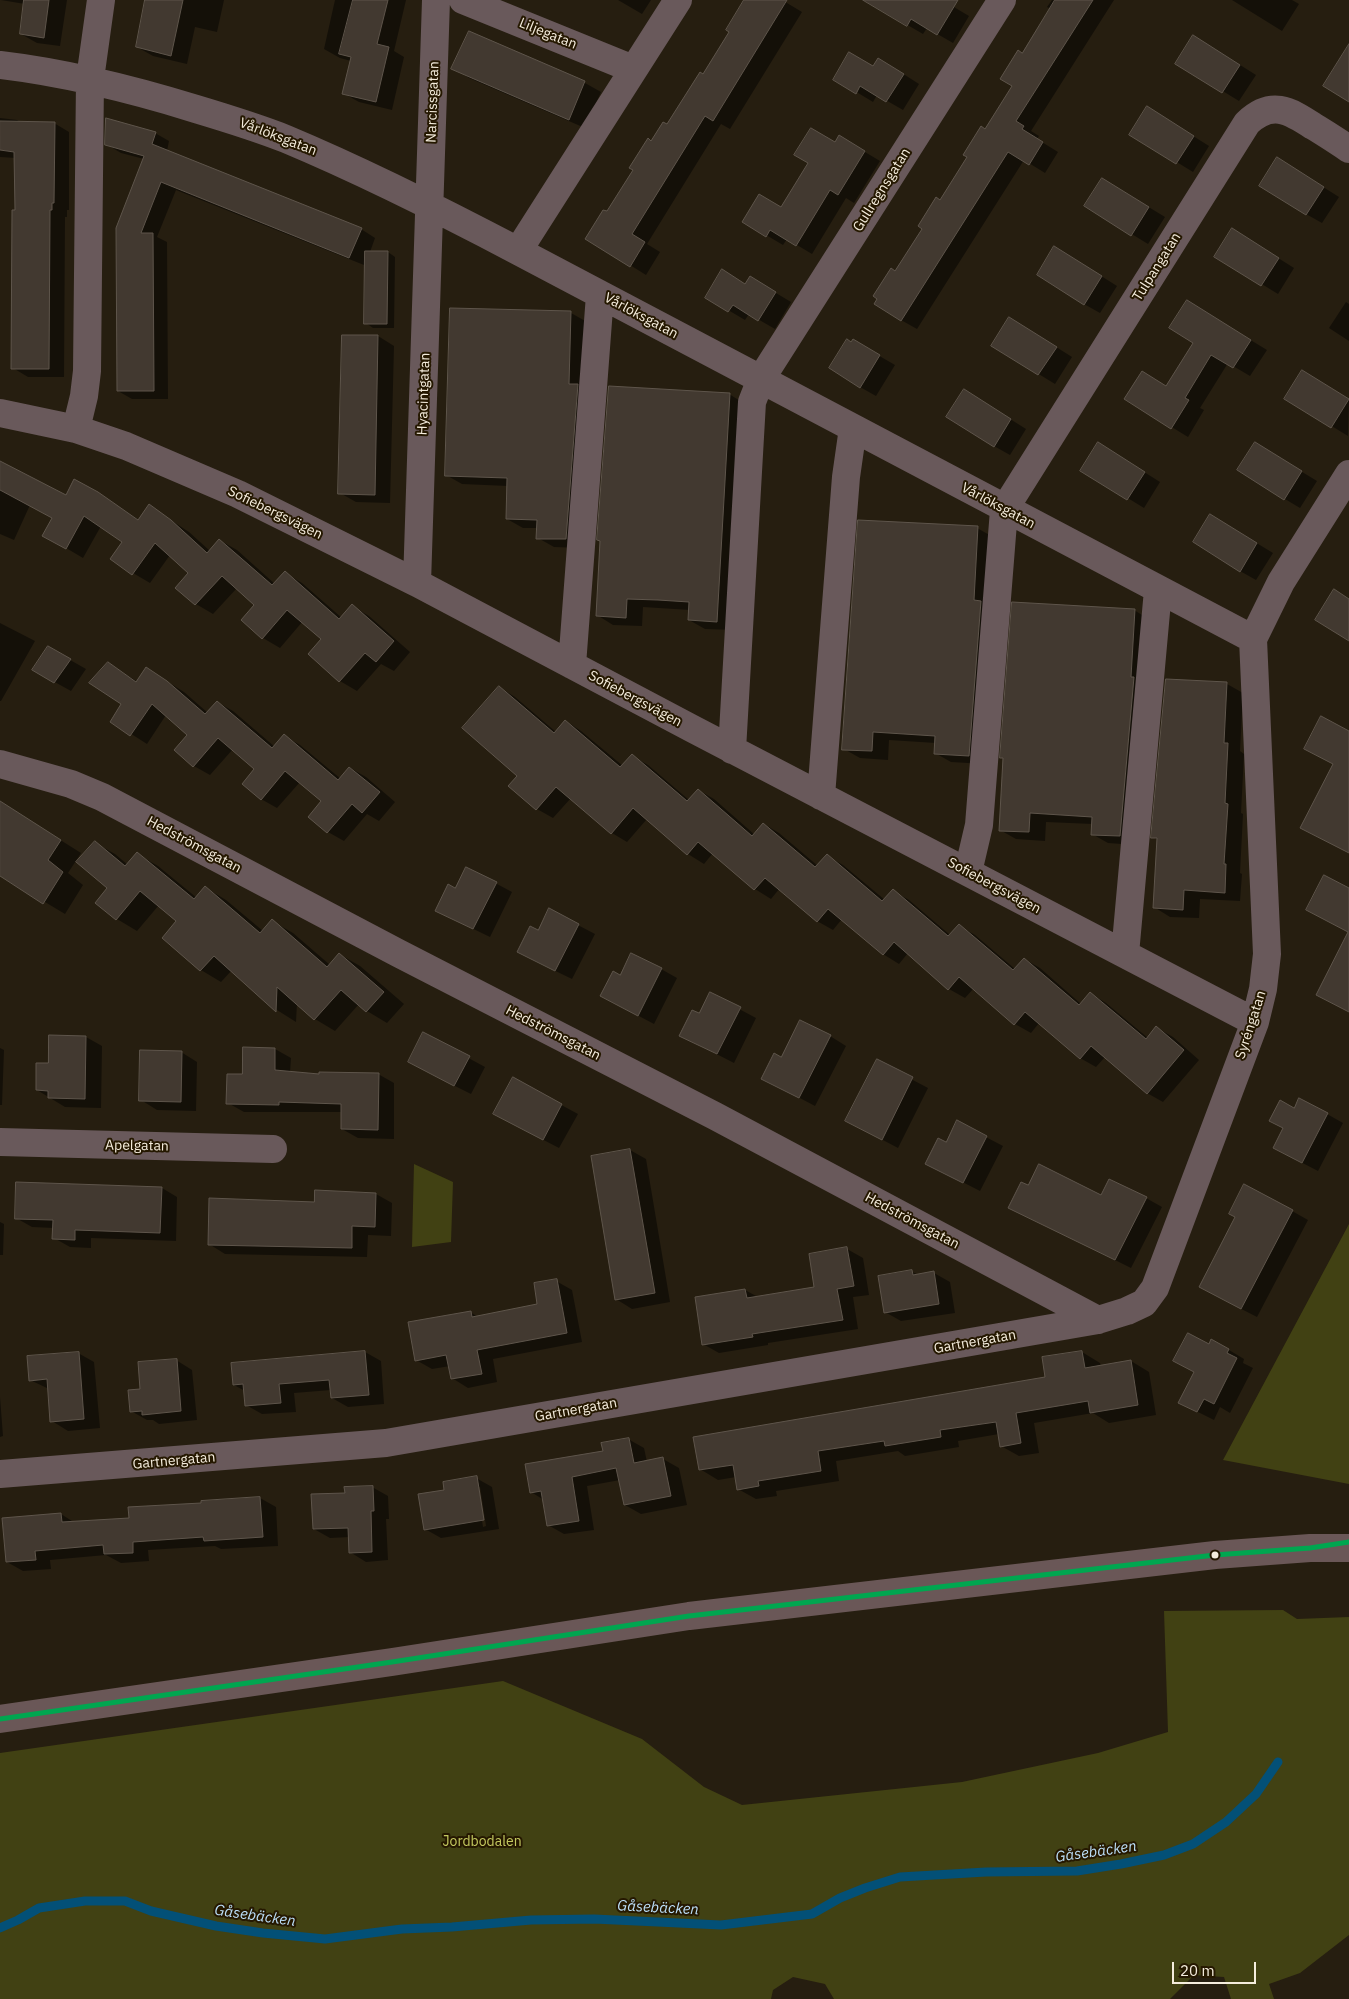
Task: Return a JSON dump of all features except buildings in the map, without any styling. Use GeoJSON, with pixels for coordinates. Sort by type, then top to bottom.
{"type":"FeatureCollection","features":[{"type":"Feature","properties":{"kind":"main road"},"geometry":{"type":"LineString","coordinates":[[1310,1548],[1349,1542]]}},
{"type":"Feature","properties":{"kind":"main road"},"geometry":{"type":"LineString","coordinates":[[0,1719],[392,1662],[689,1616],[1214,1555],[1310,1548],[1349,1548]]}},
{"type":"Feature","properties":{"kind":"street"},"geometry":{"type":"LineString","coordinates":[[76,429],[84,396],[87,371],[90,79],[101,0]]}},
{"type":"Feature","properties":{"kind":"street","name":"Narcissgatan"},"geometry":{"type":"LineString","coordinates":[[430,205],[436,0]]}},
{"type":"Feature","properties":{"kind":"street","name":"Liljegatan"},"geometry":{"type":"LineString","coordinates":[[463,0],[633,69]]}},
{"type":"Feature","properties":{"kind":"street"},"geometry":{"type":"LineString","coordinates":[[518,251],[678,0]]}},
{"type":"Feature","properties":{"kind":"street","name":"Gullregnsgatan"},"geometry":{"type":"LineString","coordinates":[[732,750],[752,402],[762,379],[1002,0]]}},
{"type":"Feature","properties":{"kind":"street","name":"Vårlöksgatan"},"geometry":{"type":"LineString","coordinates":[[0,65],[42,70],[90,79],[245,124],[358,171],[430,205],[518,251],[762,379],[1004,510],[1253,640]]}},
{"type":"Feature","properties":{"kind":"street","name":"Tulpangatan"},"geometry":{"type":"LineString","coordinates":[[1004,510],[1247,123],[1256,115],[1267,110],[1278,109],[1294,113],[1349,148]]}},
{"type":"Feature","properties":{"kind":"street","name":"Hyacintgatan"},"geometry":{"type":"LineString","coordinates":[[418,583],[430,205]]}},
{"type":"Feature","properties":{"kind":"street"},"geometry":{"type":"LineString","coordinates":[[572,665],[600,295]]}},
{"type":"Feature","properties":{"kind":"street","name":"Sofiebergsvägen"},"geometry":{"type":"LineString","coordinates":[[0,413],[76,429],[126,446],[238,494],[418,583],[732,750],[1255,1022]]}},
{"type":"Feature","properties":{"kind":"street"},"geometry":{"type":"LineString","coordinates":[[821,796],[846,477],[853,428]]}},
{"type":"Feature","properties":{"kind":"street"},"geometry":{"type":"LineString","coordinates":[[1253,640],[1281,582],[1349,474]]}},
{"type":"Feature","properties":{"kind":"street"},"geometry":{"type":"LineString","coordinates":[[968,872],[979,824],[1004,510]]}},
{"type":"Feature","properties":{"kind":"street"},"geometry":{"type":"LineString","coordinates":[[1125,954],[1158,590]]}},
{"type":"Feature","properties":{"kind":"street","name":"Syréngatan"},"geometry":{"type":"LineString","coordinates":[[1144,1303],[1155,1288],[1255,1022],[1264,990],[1267,954],[1253,640]]}},
{"type":"Feature","properties":{"kind":"street","name":"Hedströmsgatan"},"geometry":{"type":"LineString","coordinates":[[0,764],[71,784],[102,797],[407,958],[715,1116],[1098,1320]]}},
{"type":"Feature","properties":{"kind":"street","name":"Apelgatan"},"geometry":{"type":"LineString","coordinates":[[0,1142],[273,1149]]}},
{"type":"Feature","properties":{"kind":"street","name":"Gartnergatan"},"geometry":{"type":"LineString","coordinates":[[0,1474],[386,1443],[1098,1320],[1127,1312],[1144,1303]]}},
{"type":"Feature","properties":{"kind":"green space"},"geometry":{"type":"Polygon","coordinates":[[[414,1164],[453,1182],[451,1242],[412,1247],[414,1164]]]}},
{"type":"Feature","properties":{"kind":"green space"},"geometry":{"type":"Polygon","coordinates":[[[1349,1224],[1349,1484],[1223,1460],[1349,1224]]]}},
{"type":"Feature","properties":{"kind":"green space","name":"Jordbodalen"},"geometry":{"type":"Polygon","coordinates":[[[1283,1610],[1297,1619],[1349,1617],[1349,1935],[1300,1973],[1269,1984],[1274,1999],[1231,1999],[1224,1977],[1194,1975],[1170,1999],[834,1999],[825,1984],[793,1977],[773,1990],[771,1999],[0,1999],[0,1753],[503,1681],[642,1739],[704,1787],[742,1805],[962,1782],[1098,1753],[1168,1732],[1164,1611],[1283,1610]]]}},
{"type":"Feature","properties":{"kind":"waterway","name":"Gåsebäcken"},"geometry":{"type":"LineString","coordinates":[[0,1928],[39,1908],[85,1901],[125,1901],[151,1911],[216,1926],[325,1939],[402,1929],[531,1920],[594,1919],[721,1925],[812,1914],[840,1898],[900,1877],[986,1872],[1077,1871],[1164,1855],[1193,1844],[1226,1822],[1256,1794],[1278,1762]]}},
{"type":"Feature","properties":{"kind":"transit line"},"geometry":{"type":"LineString","coordinates":[[0,1719],[392,1662],[689,1616],[1215,1555],[1310,1548],[1349,1542]]}}]}
